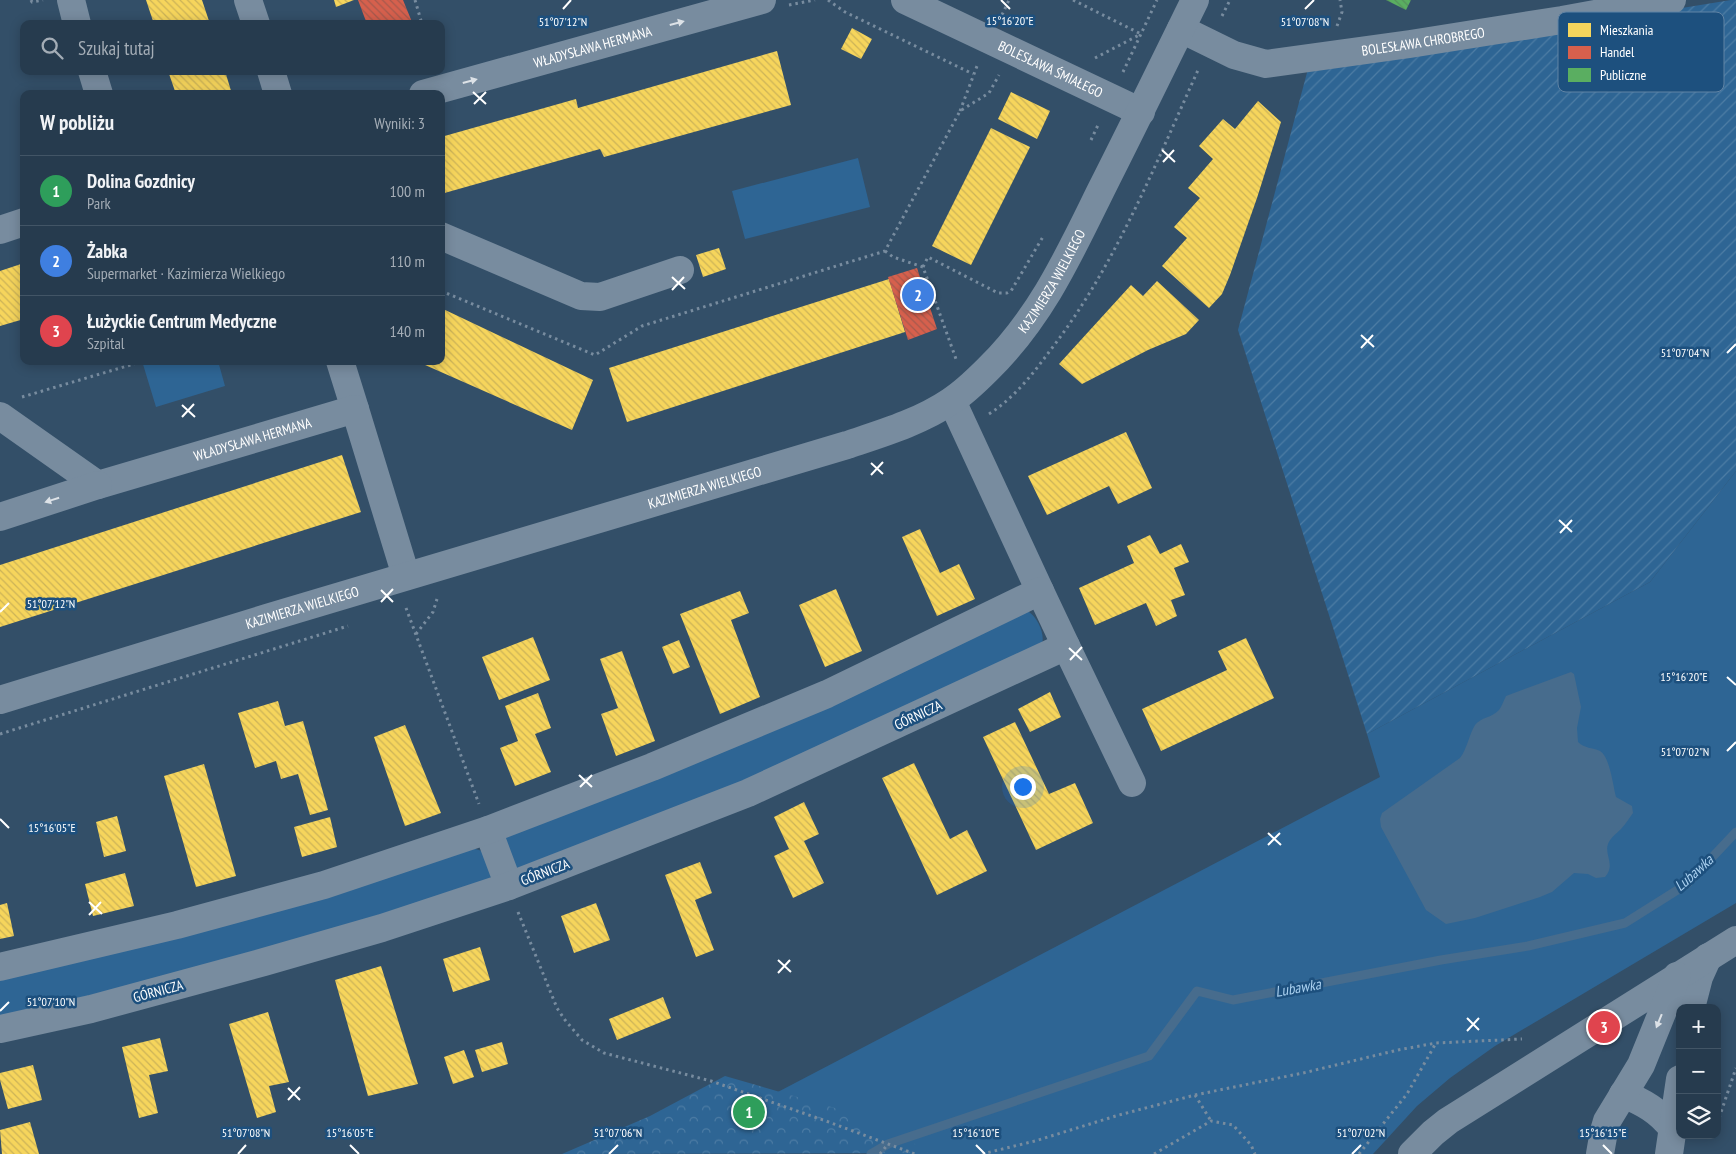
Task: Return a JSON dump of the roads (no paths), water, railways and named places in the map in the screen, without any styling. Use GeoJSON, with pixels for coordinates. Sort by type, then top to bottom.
{"type":"FeatureCollection","features":[{"type":"Feature","properties":{"kind":"street"},"geometry":{"type":"LineString","coordinates":[[71,0],[76,20]]}},
{"type":"Feature","properties":{"kind":"street"},"geometry":{"type":"LineString","coordinates":[[248,0],[255,20]]}},
{"type":"Feature","properties":{"kind":"street","name":"WŁADYSŁAWA HERMANA"},"geometry":{"type":"LineString","coordinates":[[437,90],[762,0]]}},
{"type":"Feature","properties":{"kind":"street","name":"BOLESŁAWA ŚMIAŁEGO"},"geometry":{"type":"LineString","coordinates":[[905,0],[1141,112]]}},
{"type":"Feature","properties":{"kind":"street","name":"KAZIMIERZA WIELKIEGO"},"geometry":{"type":"LineString","coordinates":[[0,700],[406,576],[847,445],[901,427],[952,401],[976,381],[1002,355],[1029,321],[1054,283],[1141,112],[1195,0]]}},
{"type":"Feature","properties":{"kind":"street","name":"BOLESŁAWA CHROBREGO"},"geometry":{"type":"LineString","coordinates":[[1601,12],[1672,0]]}},
{"type":"Feature","properties":{"kind":"street","name":"BOLESŁAWA CHROBREGO"},"geometry":{"type":"LineString","coordinates":[[1181,29],[1234,55],[1266,64],[1410,44],[1558,19]]}},
{"type":"Feature","properties":{"kind":"street"},"geometry":{"type":"LineString","coordinates":[[93,75],[98,90]]}},
{"type":"Feature","properties":{"kind":"street"},"geometry":{"type":"LineString","coordinates":[[271,75],[277,90]]}},
{"type":"Feature","properties":{"kind":"street"},"geometry":{"type":"LineString","coordinates":[[0,230],[20,223]]}},
{"type":"Feature","properties":{"kind":"street"},"geometry":{"type":"LineString","coordinates":[[445,238],[581,296],[600,297],[680,270]]}},
{"type":"Feature","properties":{"kind":"street"},"geometry":{"type":"LineString","coordinates":[[341,365],[406,576]]}},
{"type":"Feature","properties":{"kind":"street"},"geometry":{"type":"LineString","coordinates":[[952,401],[1040,592],[1132,784]]}},
{"type":"Feature","properties":{"kind":"street"},"geometry":{"type":"LineString","coordinates":[[7,408],[98,485]]}},
{"type":"Feature","properties":{"kind":"street","name":"WŁADYSŁAWA HERMANA"},"geometry":{"type":"LineString","coordinates":[[0,517],[98,485],[355,408]]}},
{"type":"Feature","properties":{"kind":"street"},"geometry":{"type":"LineString","coordinates":[[0,967],[177,926],[324,885],[488,830],[652,767],[827,694],[1040,592]]}},
{"type":"Feature","properties":{"kind":"street","name":"GÓRNICZA"},"geometry":{"type":"LineString","coordinates":[[0,1029],[91,1009],[264,962],[382,928],[509,886],[748,793],[1066,646]]}},
{"type":"Feature","properties":{"kind":"street"},"geometry":{"type":"LineString","coordinates":[[488,830],[509,886]]}},
{"type":"Feature","properties":{"kind":"street"},"geometry":{"type":"LineString","coordinates":[[1412,1154],[1448,1120],[1736,940]]}},
{"type":"Feature","properties":{"kind":"street"},"geometry":{"type":"LineString","coordinates":[[1692,1004],[1699,977],[1708,957]]}},
{"type":"Feature","properties":{"kind":"street"},"geometry":{"type":"LineString","coordinates":[[1600,1154],[1605,1126],[1612,1111],[1641,1065],[1677,976]]}},
{"type":"Feature","properties":{"kind":"street"},"geometry":{"type":"LineString","coordinates":[[1623,1094],[1652,1108],[1667,1121],[1670,1141]]}},
{"type":"Feature","properties":{"kind":"street"},"geometry":{"type":"LineString","coordinates":[[1670,1141],[1678,1094]]}},
{"type":"Feature","properties":{"kind":"waterway","name":"Lubawka"},"geometry":{"type":"LineString","coordinates":[[871,1154],[888,1144],[1149,1056],[1197,991],[1233,1000],[1441,960],[1528,946],[1625,923],[1687,884],[1736,832]]}},
{"type":"Feature","properties":{"kind":"place","name":"Żabka"},"geometry":{"type":"Point","coordinates":[918,295]}},
{"type":"Feature","properties":{"kind":"place","name":"Łużyckie Centrum Medyczne"},"geometry":{"type":"Point","coordinates":[1604,1027]}},
{"type":"Feature","properties":{"kind":"place","name":"Dolina Gozdnicy"},"geometry":{"type":"Point","coordinates":[749,1112]}}]}
